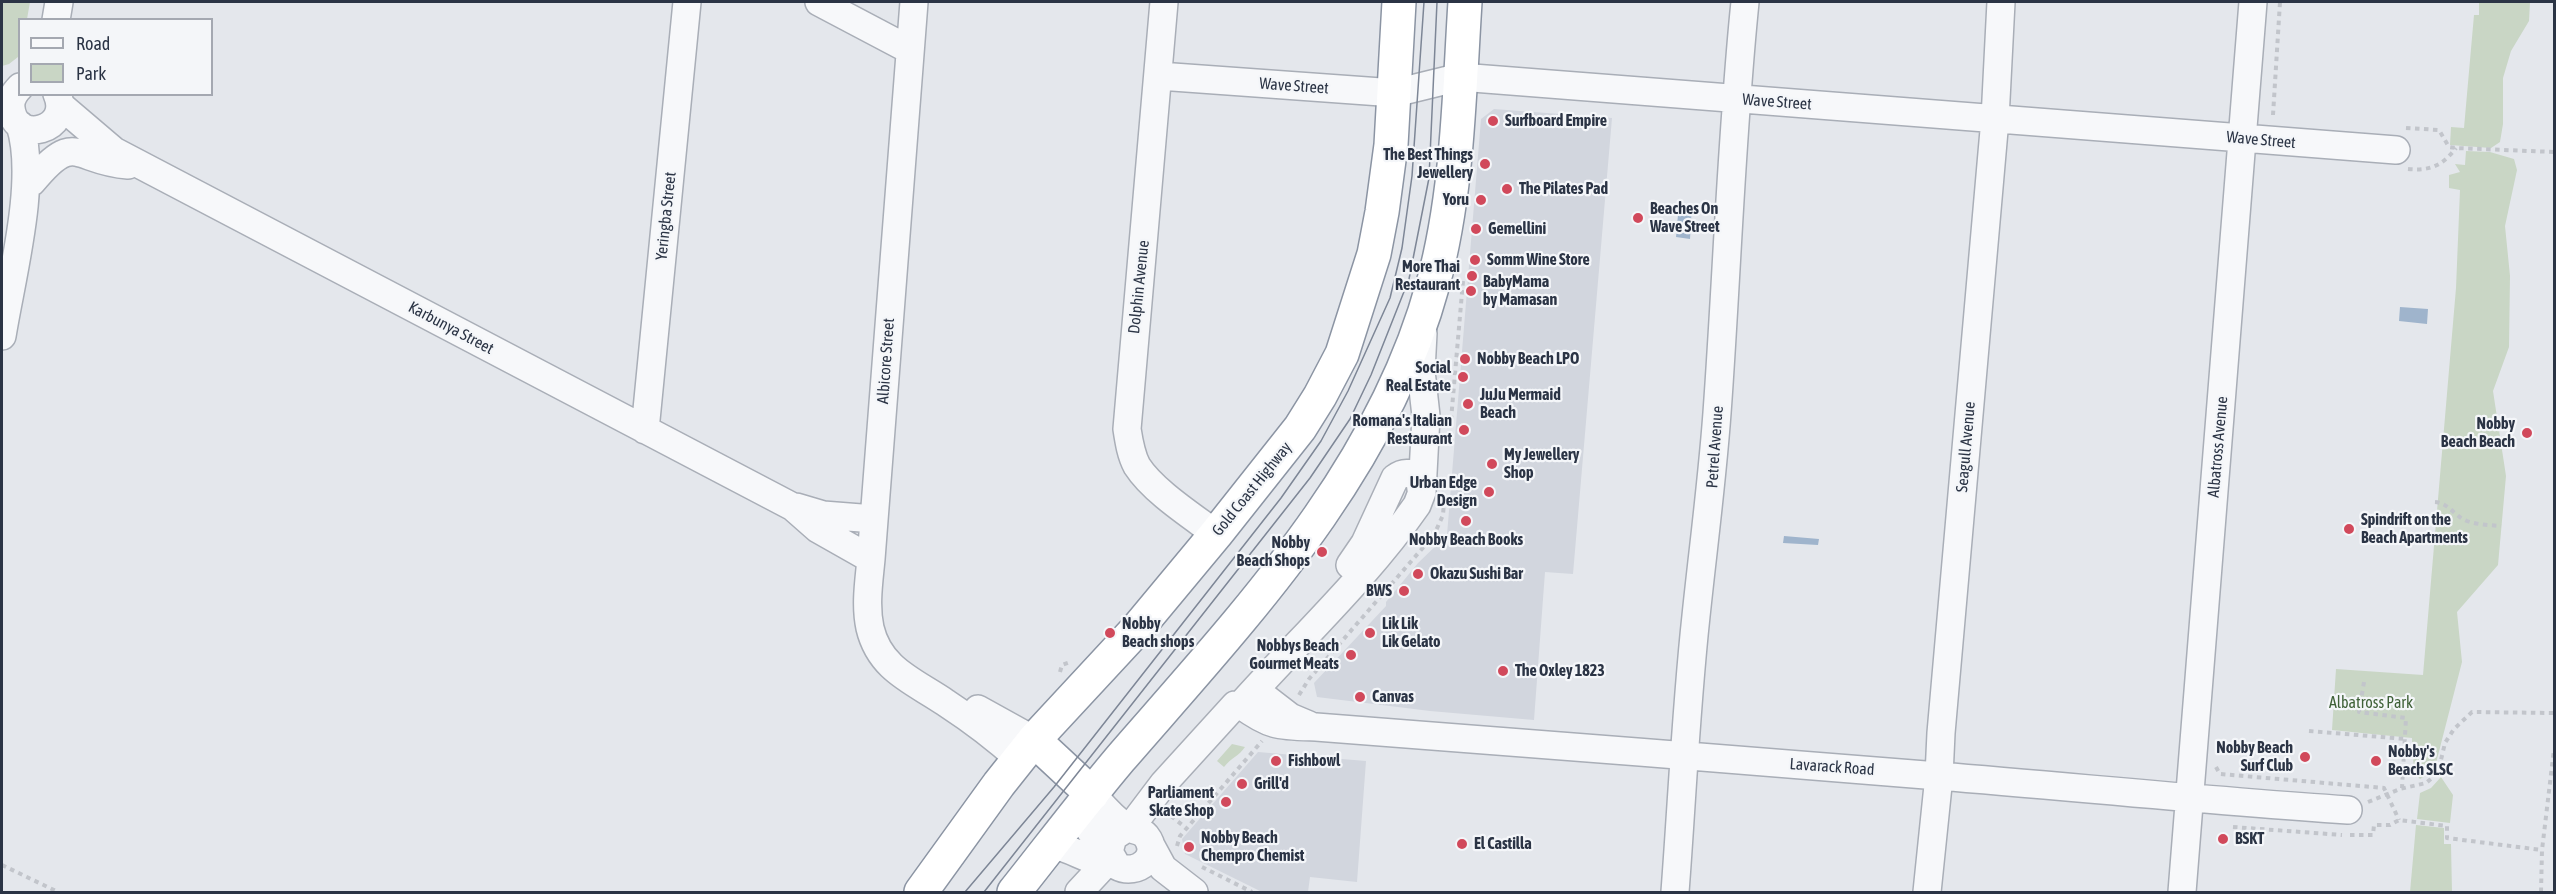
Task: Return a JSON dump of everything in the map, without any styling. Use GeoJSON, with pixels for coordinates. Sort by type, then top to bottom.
{"type":"FeatureCollection","features":[{"type":"Feature","properties":{"kind":"highway","name":"Gold Coast Highway"},"geometry":{"type":"LineString","coordinates":[[921,892],[1027,749],[1137,629],[1300,428],[1342,354],[1374,254],[1387,181],[1400,2]]}},
{"type":"Feature","properties":{"kind":"highway"},"geometry":{"type":"LineString","coordinates":[[1014,892],[1084,802],[1219,646],[1328,506],[1381,416],[1411,352],[1425,311],[1447,223],[1465,2]]}},
{"type":"Feature","properties":{"kind":"highway"},"geometry":{"type":"LineString","coordinates":[[1027,749],[1084,802]]}},
{"type":"Feature","properties":{"kind":"street"},"geometry":{"type":"LineString","coordinates":[[56,18],[59,2]]}},
{"type":"Feature","properties":{"kind":"street","name":"Yeringba Street"},"geometry":{"type":"LineString","coordinates":[[645,430],[687,2]]}},
{"type":"Feature","properties":{"kind":"street"},"geometry":{"type":"LineString","coordinates":[[819,2],[910,50]]}},
{"type":"Feature","properties":{"kind":"street","name":"Albicore Street"},"geometry":{"type":"LineString","coordinates":[[914,2],[868,608],[874,639],[892,668],[907,680],[932,694],[981,710],[1027,749]]}},
{"type":"Feature","properties":{"kind":"street","name":"Dolphin Avenue"},"geometry":{"type":"LineString","coordinates":[[1164,2],[1127,429],[1130,449],[1138,466],[1153,484],[1216,534]]}},
{"type":"Feature","properties":{"kind":"street","name":"Petrel Avenue"},"geometry":{"type":"LineString","coordinates":[[1675,892],[1696,615],[1713,468],[1735,98],[1745,2]]}},
{"type":"Feature","properties":{"kind":"street","name":"Seagull Avenue"},"geometry":{"type":"LineString","coordinates":[[1927,892],[1939,776],[1995,118],[2001,2]]}},
{"type":"Feature","properties":{"kind":"street","name":"Albatross Avenue"},"geometry":{"type":"LineString","coordinates":[[2182,892],[2253,2]]}},
{"type":"Feature","properties":{"kind":"street","name":"Wave Street"},"geometry":{"type":"LineString","coordinates":[[1159,76],[1395,93],[1460,77],[2396,150]]}},
{"type":"Feature","properties":{"kind":"street"},"geometry":{"type":"LineString","coordinates":[[2,336],[29,190],[28,107]]}},
{"type":"Feature","properties":{"kind":"street","name":"Karbunya Street"},"geometry":{"type":"LineString","coordinates":[[28,107],[87,144],[114,151],[789,505],[823,515],[874,519]]}},
{"type":"Feature","properties":{"kind":"street"},"geometry":{"type":"LineString","coordinates":[[29,190],[54,158],[64,152],[83,154],[115,164],[141,166]]}},
{"type":"Feature","properties":{"kind":"street"},"geometry":{"type":"LineString","coordinates":[[1139,836],[1164,783],[1234,705],[1248,698],[1281,660],[1306,621],[1365,543],[1395,478],[1401,474],[1411,474],[1419,479],[1421,489],[1426,416],[1421,371],[1425,311]]}},
{"type":"Feature","properties":{"kind":"street","name":"Karbunya Street"},"geometry":{"type":"LineString","coordinates":[[789,505],[818,529],[871,559]]}},
{"type":"Feature","properties":{"kind":"street","name":"Lavarack Road"},"geometry":{"type":"LineString","coordinates":[[1248,698],[1263,720],[1275,726],[1316,727],[1939,776],[2191,800],[2348,810]]}},
{"type":"Feature","properties":{"kind":"street"},"geometry":{"type":"LineString","coordinates":[[1084,802],[1108,812],[1139,836],[1163,868],[1194,883]]}},
{"type":"Feature","properties":{"kind":"street"},"geometry":{"type":"LineString","coordinates":[[1084,802],[1114,864]]}},
{"type":"Feature","properties":{"kind":"street"},"geometry":{"type":"LineString","coordinates":[[1052,845],[1132,870],[1143,865],[1150,856],[1139,836],[1119,831],[1111,840],[1108,848],[1114,864]]}},
{"type":"Feature","properties":{"kind":"street"},"geometry":{"type":"LineString","coordinates":[[1114,864],[1194,883]]}},
{"type":"Feature","properties":{"kind":"street"},"geometry":{"type":"LineString","coordinates":[[1079,892],[1114,864]]}},
{"type":"Feature","properties":{"kind":"path"},"geometry":{"type":"LineString","coordinates":[[2273,115],[2280,2]]}},
{"type":"Feature","properties":{"kind":"path"},"geometry":{"type":"LineString","coordinates":[[2456,148],[2554,152]]}},
{"type":"Feature","properties":{"kind":"path"},"geometry":{"type":"LineString","coordinates":[[2434,502],[2446,504],[2466,521],[2501,526]]}},
{"type":"Feature","properties":{"kind":"path"},"geometry":{"type":"LineString","coordinates":[[2364,682],[2360,712],[2406,718],[2402,788]]}},
{"type":"Feature","properties":{"kind":"path"},"geometry":{"type":"LineString","coordinates":[[2348,810],[2402,788],[2426,783],[2432,778],[2440,764],[2445,742],[2454,729],[2472,712],[2554,713]]}},
{"type":"Feature","properties":{"kind":"path"},"geometry":{"type":"LineString","coordinates":[[2309,731],[2405,739]]}},
{"type":"Feature","properties":{"kind":"path"},"geometry":{"type":"LineString","coordinates":[[1179,856],[1177,845],[1180,836],[1267,735]]}},
{"type":"Feature","properties":{"kind":"path"},"geometry":{"type":"LineString","coordinates":[[2541,892],[2542,850],[2554,749]]}},
{"type":"Feature","properties":{"kind":"path"},"geometry":{"type":"LineString","coordinates":[[1171,816],[1186,828]]}},
{"type":"Feature","properties":{"kind":"path"},"geometry":{"type":"LineString","coordinates":[[2417,822],[2447,826],[2447,838],[2542,850]]}},
{"type":"Feature","properties":{"kind":"path"},"geometry":{"type":"LineString","coordinates":[[2,865],[58,892]]}},
{"type":"Feature","properties":{"kind":"path"},"geometry":{"type":"LineString","coordinates":[[1194,883],[1252,892]]}},
{"type":"Feature","properties":{"kind":"shaded area"},"geometry":{"type":"Polygon","coordinates":[[[1494,109],[1612,118],[1573,574],[1545,572],[1534,720],[1430,711],[1317,697],[1314,683],[1386,606],[1386,602],[1418,563],[1447,535],[1481,119],[1494,109]]]}},
{"type":"Feature","properties":{"kind":"shaded area"},"geometry":{"type":"Polygon","coordinates":[[[1258,752],[1366,761],[1357,882],[1310,877],[1308,892],[1262,892],[1185,854],[1182,839],[1258,752]]]}},
{"type":"Feature","properties":{"kind":"green space"},"geometry":{"type":"Polygon","coordinates":[[[2,2],[30,2],[27,18],[18,18],[18,57],[2,66],[2,2]]]}},
{"type":"Feature","properties":{"kind":"green space"},"geometry":{"type":"Polygon","coordinates":[[[2479,2],[2530,2],[2529,21],[2511,51],[2503,78],[2503,124],[2500,142],[2491,148],[2450,145],[2451,127],[2464,128],[2474,15],[2479,15],[2479,2]]]}},
{"type":"Feature","properties":{"kind":"green space","name":"Albatross Park"},"geometry":{"type":"Polygon","coordinates":[[[2466,151],[2490,152],[2514,159],[2517,170],[2505,226],[2510,276],[2509,347],[2493,391],[2506,476],[2498,565],[2457,612],[2462,662],[2435,767],[2420,779],[2415,774],[2412,738],[2332,730],[2336,669],[2423,675],[2456,288],[2460,190],[2449,188],[2449,175],[2460,172],[2455,164],[2465,165],[2466,151]]]}},
{"type":"Feature","properties":{"kind":"green space"},"geometry":{"type":"Polygon","coordinates":[[[1232,744],[1245,747],[1224,767],[1217,761],[1232,744]]]}},
{"type":"Feature","properties":{"kind":"green space"},"geometry":{"type":"Polygon","coordinates":[[[2441,777],[2453,795],[2450,823],[2417,819],[2420,793],[2431,788],[2441,777]]]}},
{"type":"Feature","properties":{"kind":"green space"},"geometry":{"type":"Polygon","coordinates":[[[2416,825],[2444,828],[2444,844],[2451,844],[2452,892],[2410,892],[2416,825]]]}},
{"type":"Feature","properties":{"kind":"water"},"geometry":{"type":"Polygon","coordinates":[[[1679,204],[1692,204],[1690,239],[1676,237],[1679,204]]]}},
{"type":"Feature","properties":{"kind":"water"},"geometry":{"type":"Polygon","coordinates":[[[2400,307],[2428,309],[2427,324],[2399,321],[2400,307]]]}},
{"type":"Feature","properties":{"kind":"water"},"geometry":{"type":"Polygon","coordinates":[[[1784,536],[1819,539],[1818,545],[1783,543],[1784,536]]]}},
{"type":"Feature","properties":{"kind":"tram line"},"geometry":{"type":"LineString","coordinates":[[965,892],[1054,787],[1281,498],[1321,441],[1348,391],[1390,298],[1402,248],[1412,176],[1424,2]]}},
{"type":"Feature","properties":{"kind":"tram line"},"geometry":{"type":"LineString","coordinates":[[984,892],[1310,478],[1350,419],[1371,375],[1409,279],[1429,178],[1437,2]]}},
{"type":"Feature","properties":{"kind":"place","name":"Surfboard Empire"},"geometry":{"type":"Point","coordinates":[1493,121]}},
{"type":"Feature","properties":{"kind":"place","name":"The Best Things Jewellery"},"geometry":{"type":"Point","coordinates":[1485,164]}},
{"type":"Feature","properties":{"kind":"place","name":"The Pilates Pad"},"geometry":{"type":"Point","coordinates":[1507,189]}},
{"type":"Feature","properties":{"kind":"place","name":"Yoru"},"geometry":{"type":"Point","coordinates":[1481,200]}},
{"type":"Feature","properties":{"kind":"place","name":"Beaches On Wave Street"},"geometry":{"type":"Point","coordinates":[1638,218]}},
{"type":"Feature","properties":{"kind":"place","name":"Gemellini"},"geometry":{"type":"Point","coordinates":[1476,229]}},
{"type":"Feature","properties":{"kind":"place","name":"Somm Wine Store"},"geometry":{"type":"Point","coordinates":[1475,260]}},
{"type":"Feature","properties":{"kind":"place","name":"More Thai Restaurant"},"geometry":{"type":"Point","coordinates":[1472,276]}},
{"type":"Feature","properties":{"kind":"place","name":"BabyMama by Mamasan"},"geometry":{"type":"Point","coordinates":[1471,291]}},
{"type":"Feature","properties":{"kind":"place","name":"Nobby Beach LPO"},"geometry":{"type":"Point","coordinates":[1465,359]}},
{"type":"Feature","properties":{"kind":"place","name":"Social Real Estate"},"geometry":{"type":"Point","coordinates":[1463,377]}},
{"type":"Feature","properties":{"kind":"place","name":"JuJu Mermaid Beach"},"geometry":{"type":"Point","coordinates":[1468,404]}},
{"type":"Feature","properties":{"kind":"place","name":"Romana's Italian Restaurant"},"geometry":{"type":"Point","coordinates":[1464,430]}},
{"type":"Feature","properties":{"kind":"place","name":"Nobby Beach Beach"},"geometry":{"type":"Point","coordinates":[2527,433]}},
{"type":"Feature","properties":{"kind":"place","name":"My Jewellery Shop"},"geometry":{"type":"Point","coordinates":[1492,464]}},
{"type":"Feature","properties":{"kind":"place","name":"Urban Edge Design"},"geometry":{"type":"Point","coordinates":[1489,492]}},
{"type":"Feature","properties":{"kind":"place","name":"Nobby Beach Books"},"geometry":{"type":"Point","coordinates":[1466,521]}},
{"type":"Feature","properties":{"kind":"place","name":"Spindrift on the Beach Apartments"},"geometry":{"type":"Point","coordinates":[2349,529]}},
{"type":"Feature","properties":{"kind":"place","name":"Nobby Beach Shops"},"geometry":{"type":"Point","coordinates":[1322,552]}},
{"type":"Feature","properties":{"kind":"place","name":"Okazu Sushi Bar"},"geometry":{"type":"Point","coordinates":[1418,574]}},
{"type":"Feature","properties":{"kind":"place","name":"BWS"},"geometry":{"type":"Point","coordinates":[1404,591]}},
{"type":"Feature","properties":{"kind":"place","name":"Nobby Beach shops"},"geometry":{"type":"Point","coordinates":[1110,633]}},
{"type":"Feature","properties":{"kind":"place","name":"Lik Lik Lik Gelato"},"geometry":{"type":"Point","coordinates":[1370,633]}},
{"type":"Feature","properties":{"kind":"place","name":"Nobbys Beach Gourmet Meats"},"geometry":{"type":"Point","coordinates":[1351,655]}},
{"type":"Feature","properties":{"kind":"place","name":"The Oxley 1823"},"geometry":{"type":"Point","coordinates":[1503,671]}},
{"type":"Feature","properties":{"kind":"place","name":"Canvas"},"geometry":{"type":"Point","coordinates":[1360,697]}},
{"type":"Feature","properties":{"kind":"place","name":"Nobby Beach Surf Club"},"geometry":{"type":"Point","coordinates":[2305,757]}},
{"type":"Feature","properties":{"kind":"place","name":"Fishbowl"},"geometry":{"type":"Point","coordinates":[1276,761]}},
{"type":"Feature","properties":{"kind":"place","name":"Nobby's Beach SLSC"},"geometry":{"type":"Point","coordinates":[2376,761]}},
{"type":"Feature","properties":{"kind":"place","name":"Grill'd"},"geometry":{"type":"Point","coordinates":[1242,784]}},
{"type":"Feature","properties":{"kind":"place","name":"Parliament Skate Shop"},"geometry":{"type":"Point","coordinates":[1226,802]}},
{"type":"Feature","properties":{"kind":"place","name":"BSKT"},"geometry":{"type":"Point","coordinates":[2223,839]}},
{"type":"Feature","properties":{"kind":"place","name":"El Castilla"},"geometry":{"type":"Point","coordinates":[1462,844]}},
{"type":"Feature","properties":{"kind":"place","name":"Nobby Beach Chempro Chemist"},"geometry":{"type":"Point","coordinates":[1189,847]}}]}
